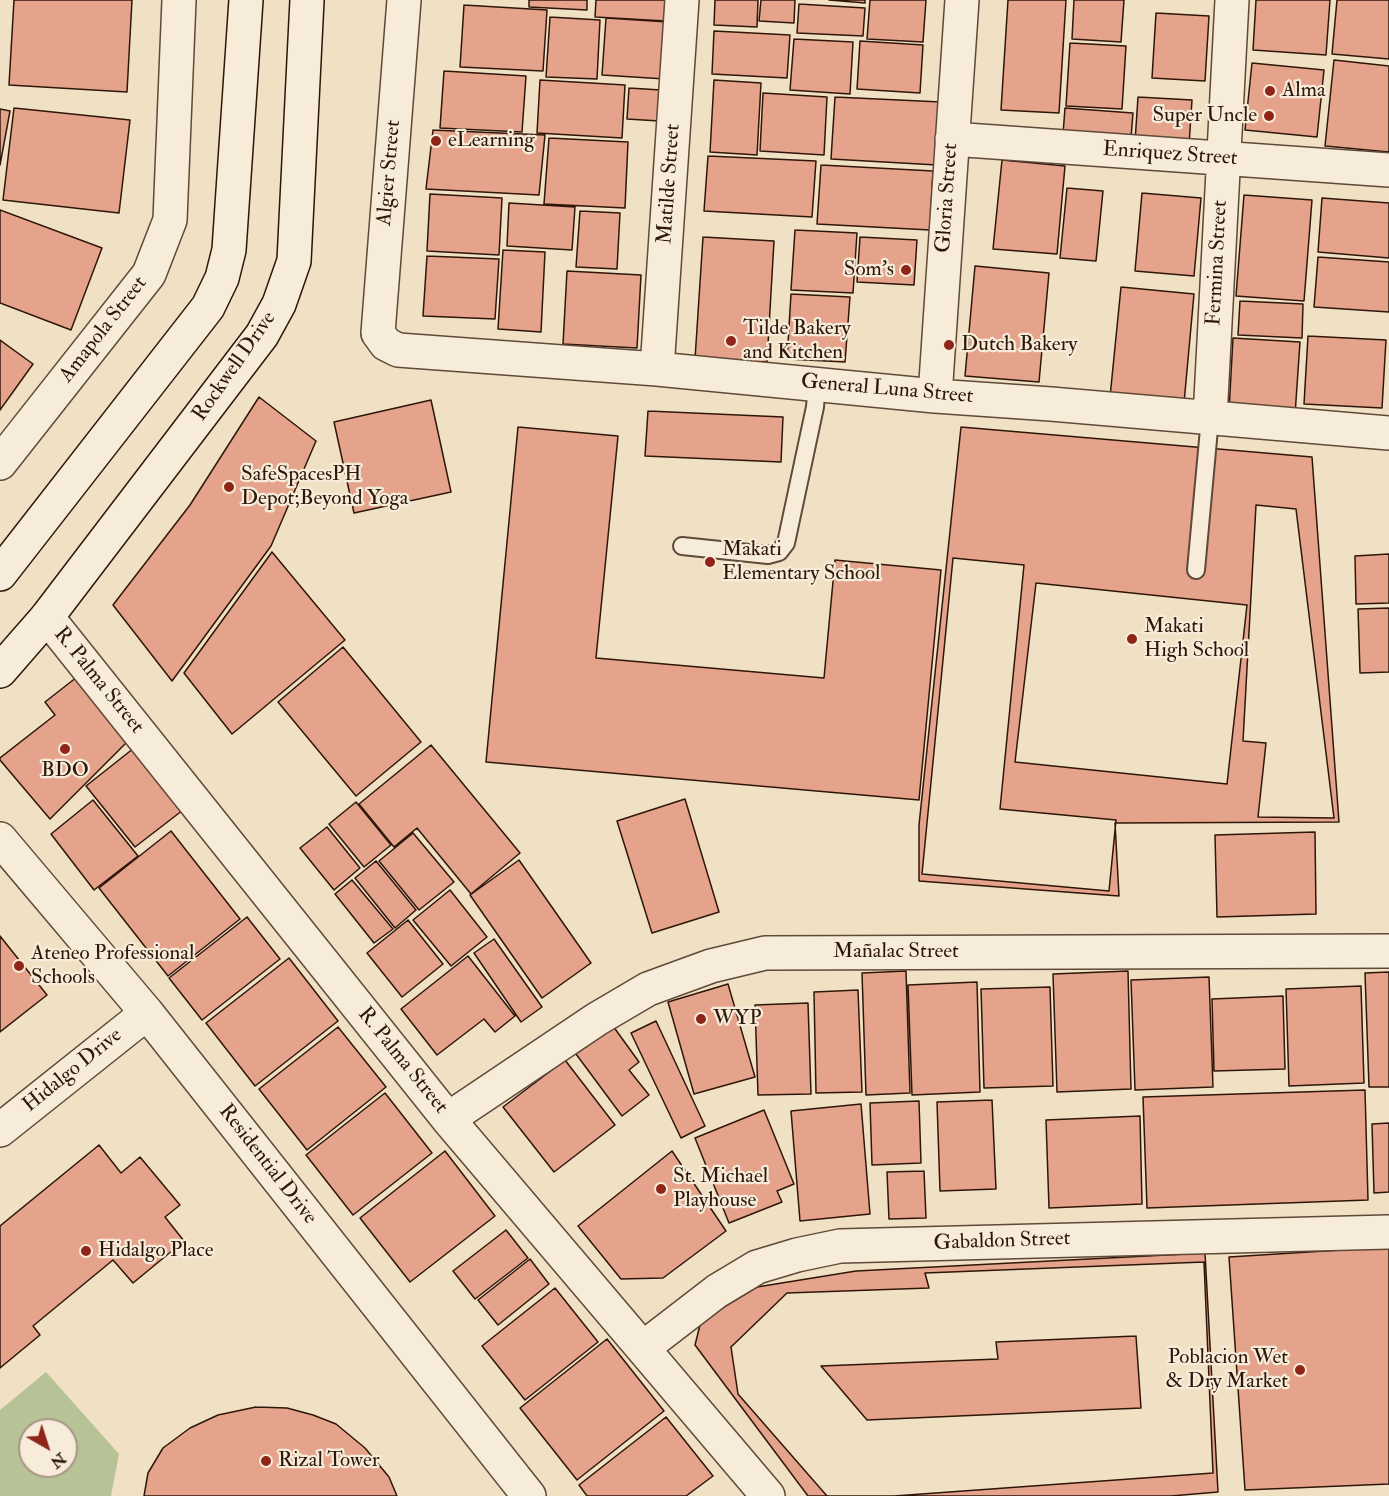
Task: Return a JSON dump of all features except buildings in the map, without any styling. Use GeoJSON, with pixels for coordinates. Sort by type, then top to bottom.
{"type":"FeatureCollection","features":[{"type":"Feature","properties":{"kind":"street","name":"Amapola Street"},"geometry":{"type":"LineString","coordinates":[[0,463],[149,273],[170,220],[179,0]]}},
{"type":"Feature","properties":{"kind":"street"},"geometry":{"type":"LineString","coordinates":[[0,574],[208,307],[222,278],[229,250],[246,0]]}},
{"type":"Feature","properties":{"kind":"street","name":"Rockwell Drive"},"geometry":{"type":"LineString","coordinates":[[0,670],[47,617],[262,335],[279,304],[294,261],[307,0]]}},
{"type":"Feature","properties":{"kind":"street","name":"Algier Street"},"geometry":{"type":"LineString","coordinates":[[386,344],[378,333],[404,0]]}},
{"type":"Feature","properties":{"kind":"street","name":"Matilde Street"},"geometry":{"type":"LineString","coordinates":[[657,369],[682,0]]}},
{"type":"Feature","properties":{"kind":"street","name":"Gloria Street"},"geometry":{"type":"LineString","coordinates":[[934,396],[962,0]]}},
{"type":"Feature","properties":{"kind":"street","name":"Fermina Street"},"geometry":{"type":"LineString","coordinates":[[1210,418],[1232,0]]}},
{"type":"Feature","properties":{"kind":"street","name":"Enriquez Street"},"geometry":{"type":"LineString","coordinates":[[952,139],[1389,170]]}},
{"type":"Feature","properties":{"kind":"street","name":"General Luna Street"},"geometry":{"type":"LineString","coordinates":[[386,344],[398,350],[657,369],[934,396],[1389,433]]}},
{"type":"Feature","properties":{"kind":"street","name":"R. Palma Street"},"geometry":{"type":"LineString","coordinates":[[47,617],[448,1119],[768,1496]]}},
{"type":"Feature","properties":{"kind":"street","name":"Residential Drive"},"geometry":{"type":"LineString","coordinates":[[0,839],[147,1013],[529,1496]]}},
{"type":"Feature","properties":{"kind":"street","name":"Mañalac Street"},"geometry":{"type":"LineString","coordinates":[[448,1119],[597,1019],[648,988],[711,966],[765,953],[1389,951]]}},
{"type":"Feature","properties":{"kind":"street","name":"Hidalgo Drive"},"geometry":{"type":"LineString","coordinates":[[0,1130],[147,1013]]}},
{"type":"Feature","properties":{"kind":"street","name":"Gabaldon Street"},"geometry":{"type":"LineString","coordinates":[[643,1348],[717,1291],[757,1267],[797,1255],[840,1246],[1389,1232]]}},
{"type":"Feature","properties":{"kind":"lane"},"geometry":{"type":"LineString","coordinates":[[682,546],[768,555],[779,552],[786,543],[815,407],[817,384]]}},
{"type":"Feature","properties":{"kind":"lane"},"geometry":{"type":"LineString","coordinates":[[1196,570],[1210,418]]}},
{"type":"Feature","properties":{"kind":"green space"},"geometry":{"type":"Polygon","coordinates":[[[46,1372],[119,1454],[111,1496],[0,1496],[0,1410],[46,1372]]]}},
{"type":"Feature","properties":{"kind":"place","name":"Alma"},"geometry":{"type":"Point","coordinates":[1270,91]}},
{"type":"Feature","properties":{"kind":"place","name":"Super Uncle"},"geometry":{"type":"Point","coordinates":[1269,116]}},
{"type":"Feature","properties":{"kind":"place","name":"eLearning"},"geometry":{"type":"Point","coordinates":[436,141]}},
{"type":"Feature","properties":{"kind":"place","name":"Som's"},"geometry":{"type":"Point","coordinates":[906,270]}},
{"type":"Feature","properties":{"kind":"place","name":"Tilde Bakery and Kitchen"},"geometry":{"type":"Point","coordinates":[731,341]}},
{"type":"Feature","properties":{"kind":"place","name":"Dutch Bakery"},"geometry":{"type":"Point","coordinates":[949,345]}},
{"type":"Feature","properties":{"kind":"place","name":"SafeSpacesPH Depot;Beyond Yoga"},"geometry":{"type":"Point","coordinates":[229,487]}},
{"type":"Feature","properties":{"kind":"place","name":"Makati Elementary School"},"geometry":{"type":"Point","coordinates":[710,562]}},
{"type":"Feature","properties":{"kind":"place","name":"Makati High School"},"geometry":{"type":"Point","coordinates":[1132,639]}},
{"type":"Feature","properties":{"kind":"place","name":"BDO"},"geometry":{"type":"Point","coordinates":[65,749]}},
{"type":"Feature","properties":{"kind":"place","name":"Ateneo Professional Schools"},"geometry":{"type":"Point","coordinates":[19,966]}},
{"type":"Feature","properties":{"kind":"place","name":"WYP"},"geometry":{"type":"Point","coordinates":[701,1019]}},
{"type":"Feature","properties":{"kind":"place","name":"St. Michael Playhouse"},"geometry":{"type":"Point","coordinates":[661,1189]}},
{"type":"Feature","properties":{"kind":"place","name":"Hidalgo Place"},"geometry":{"type":"Point","coordinates":[86,1251]}},
{"type":"Feature","properties":{"kind":"place","name":"Poblacion Wet & Dry Market"},"geometry":{"type":"Point","coordinates":[1300,1370]}},
{"type":"Feature","properties":{"kind":"place","name":"Rizal Tower"},"geometry":{"type":"Point","coordinates":[266,1461]}}]}
